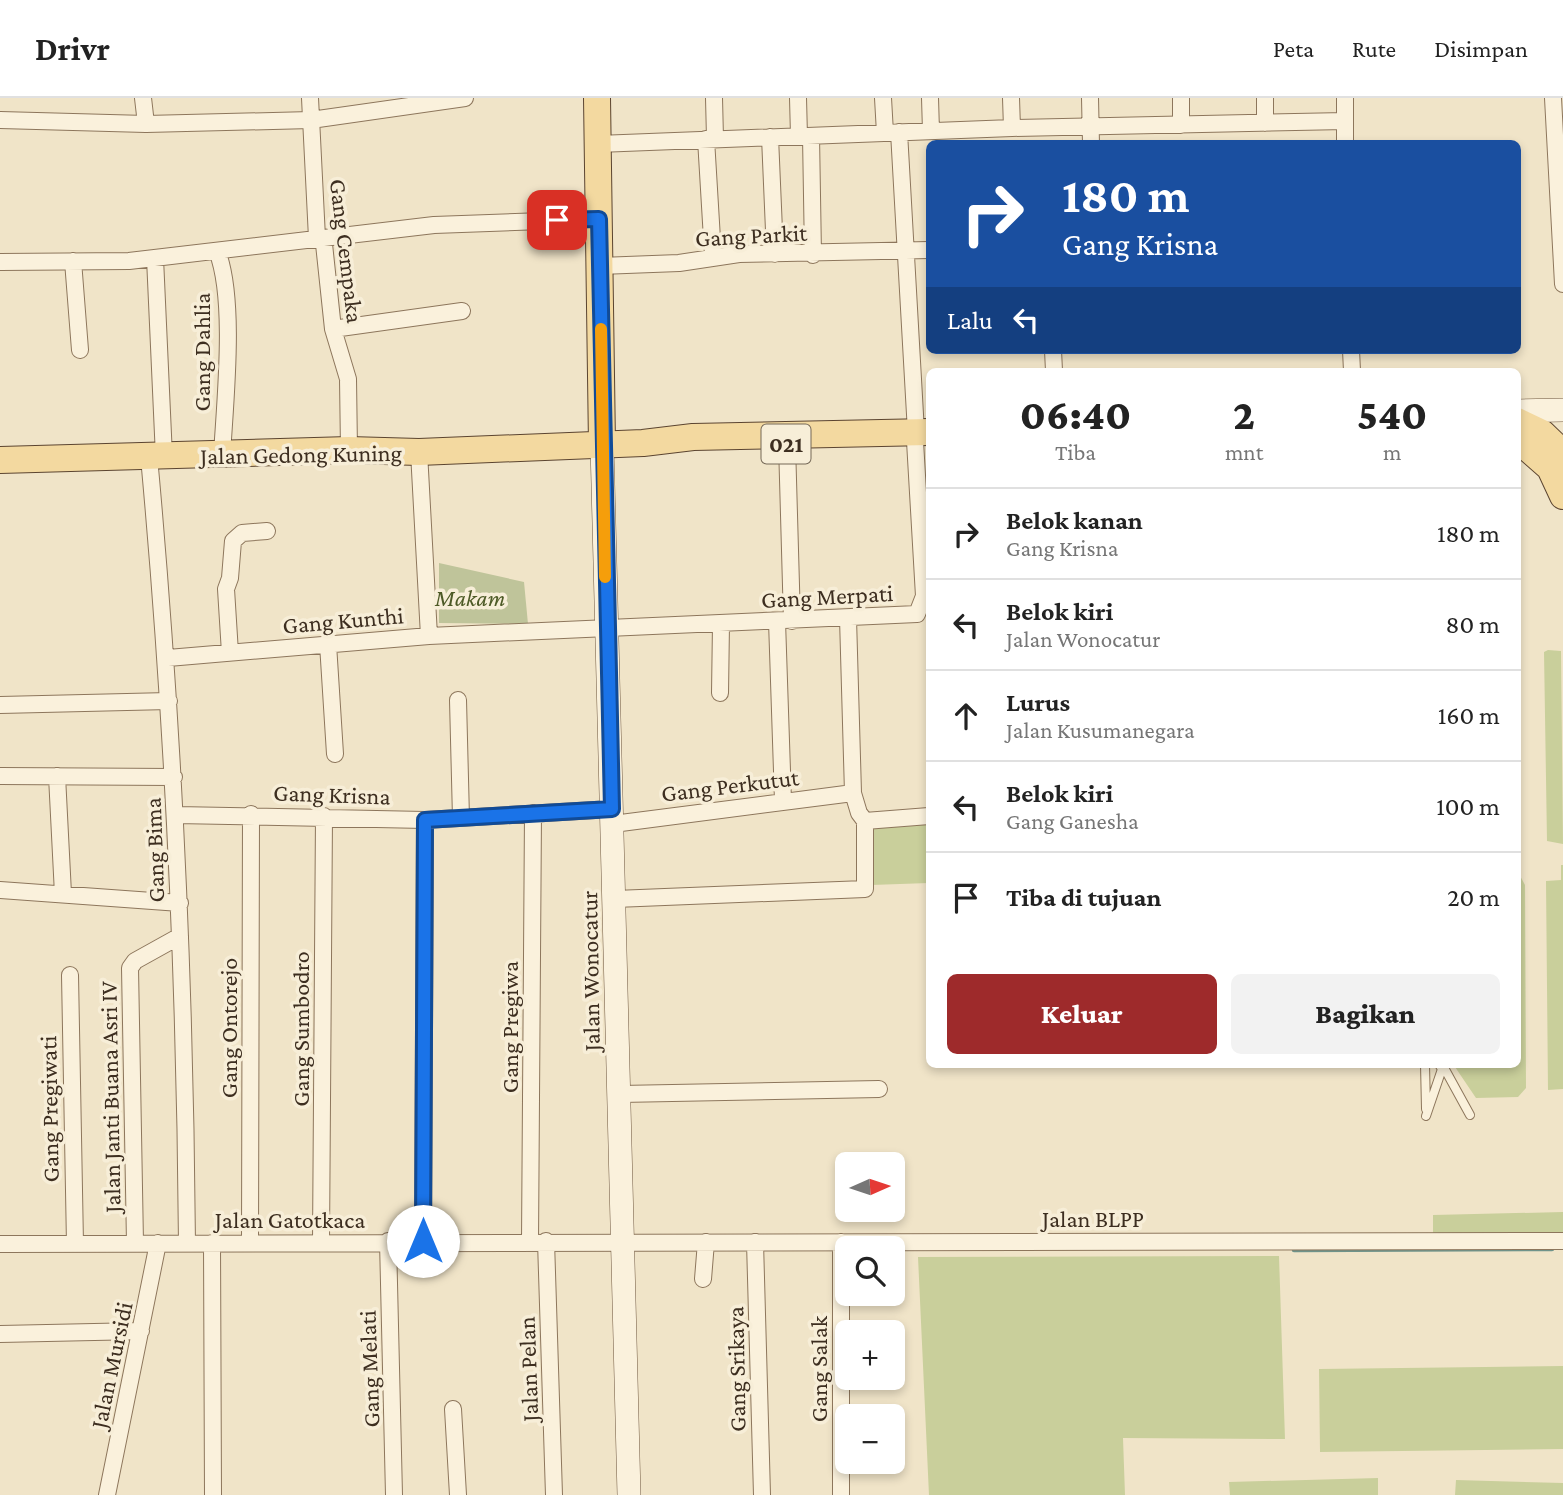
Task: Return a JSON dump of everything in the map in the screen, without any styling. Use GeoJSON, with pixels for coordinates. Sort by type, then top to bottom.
{"type":"FeatureCollection","features":[{"type":"Feature","properties":{"kind":"main road"},"geometry":{"type":"LineString","coordinates":[[597,98],[602,445]]}},
{"type":"Feature","properties":{"kind":"main road"},"geometry":{"type":"LineString","coordinates":[[1521,423],[1542,433],[1563,453]]}},
{"type":"Feature","properties":{"kind":"main road","name":"021"},"geometry":{"type":"LineString","coordinates":[[643,443],[694,437],[922,436]]}},
{"type":"Feature","properties":{"kind":"main road","name":"021"},"geometry":{"type":"LineString","coordinates":[[643,443],[685,446],[787,444],[922,436]]}},
{"type":"Feature","properties":{"kind":"main road","name":"Jalan Gedong Kuning"},"geometry":{"type":"LineString","coordinates":[[0,460],[349,450],[419,452],[643,443]]}},
{"type":"Feature","properties":{"kind":"main road"},"geometry":{"type":"LineString","coordinates":[[1521,443],[1550,468],[1563,496]]}},
{"type":"Feature","properties":{"kind":"street"},"geometry":{"type":"LineString","coordinates":[[143,98],[146,124]]}},
{"type":"Feature","properties":{"kind":"street","name":"Gang Cempaka"},"geometry":{"type":"LineString","coordinates":[[310,98],[317,238],[324,244],[333,329],[348,379],[349,450]]}},
{"type":"Feature","properties":{"kind":"street"},"geometry":{"type":"LineString","coordinates":[[0,120],[146,124],[311,120],[465,98]]}},
{"type":"Feature","properties":{"kind":"street"},"geometry":{"type":"LineString","coordinates":[[713,256],[710,138],[714,98]]}},
{"type":"Feature","properties":{"kind":"street"},"geometry":{"type":"LineString","coordinates":[[798,98],[805,136],[813,255]]}},
{"type":"Feature","properties":{"kind":"street"},"geometry":{"type":"LineString","coordinates":[[883,98],[892,133],[922,436]]}},
{"type":"Feature","properties":{"kind":"street"},"geometry":{"type":"LineString","coordinates":[[930,98],[931,131]]}},
{"type":"Feature","properties":{"kind":"street"},"geometry":{"type":"LineString","coordinates":[[1011,98],[1012,128]]}},
{"type":"Feature","properties":{"kind":"street"},"geometry":{"type":"LineString","coordinates":[[1090,98],[1091,140]]}},
{"type":"Feature","properties":{"kind":"street"},"geometry":{"type":"LineString","coordinates":[[1181,98],[1181,124]]}},
{"type":"Feature","properties":{"kind":"street"},"geometry":{"type":"LineString","coordinates":[[1265,98],[1265,123]]}},
{"type":"Feature","properties":{"kind":"street"},"geometry":{"type":"LineString","coordinates":[[1345,98],[1346,140]]}},
{"type":"Feature","properties":{"kind":"street"},"geometry":{"type":"LineString","coordinates":[[1553,98],[1560,189],[1563,284]]}},
{"type":"Feature","properties":{"kind":"street"},"geometry":{"type":"LineString","coordinates":[[598,144],[931,131],[976,136],[1012,128],[1345,121]]}},
{"type":"Feature","properties":{"kind":"street"},"geometry":{"type":"LineString","coordinates":[[771,137],[775,254]]}},
{"type":"Feature","properties":{"kind":"street"},"geometry":{"type":"LineString","coordinates":[[0,262],[155,258],[434,225],[599,219]]}},
{"type":"Feature","properties":{"kind":"street","name":"Gang Parkit"},"geometry":{"type":"LineString","coordinates":[[600,266],[679,262],[713,256],[926,250]]}},
{"type":"Feature","properties":{"kind":"street","name":"Gang Dahlia"},"geometry":{"type":"LineString","coordinates":[[217,251],[224,268],[227,356],[222,455]]}},
{"type":"Feature","properties":{"kind":"street","name":"Gang Bima"},"geometry":{"type":"LineString","coordinates":[[155,258],[157,457],[180,903],[187,1243]]}},
{"type":"Feature","properties":{"kind":"street"},"geometry":{"type":"LineString","coordinates":[[73,261],[80,350]]}},
{"type":"Feature","properties":{"kind":"street"},"geometry":{"type":"LineString","coordinates":[[333,329],[462,311]]}},
{"type":"Feature","properties":{"kind":"street"},"geometry":{"type":"LineString","coordinates":[[1521,411],[1563,410]]}},
{"type":"Feature","properties":{"kind":"street","name":"Gang Merpati"},"geometry":{"type":"LineString","coordinates":[[606,629],[917,614],[923,604],[922,436]]}},
{"type":"Feature","properties":{"kind":"street"},"geometry":{"type":"LineString","coordinates":[[783,801],[787,444]]}},
{"type":"Feature","properties":{"kind":"street","name":"Jalan Wonocatur"},"geometry":{"type":"LineString","coordinates":[[602,445],[629,1495]]}},
{"type":"Feature","properties":{"kind":"street"},"geometry":{"type":"LineString","coordinates":[[419,452],[429,636]]}},
{"type":"Feature","properties":{"kind":"street"},"geometry":{"type":"LineString","coordinates":[[230,653],[226,589],[230,578],[233,541],[242,533],[267,531]]}},
{"type":"Feature","properties":{"kind":"street"},"geometry":{"type":"LineString","coordinates":[[615,899],[862,890],[867,885],[865,821],[859,813],[853,793],[848,618]]}},
{"type":"Feature","properties":{"kind":"street"},"geometry":{"type":"LineString","coordinates":[[720,693],[721,624]]}},
{"type":"Feature","properties":{"kind":"street","name":"Gang Kunthi"},"geometry":{"type":"LineString","coordinates":[[168,658],[429,636],[606,629]]}},
{"type":"Feature","properties":{"kind":"street"},"geometry":{"type":"LineString","coordinates":[[328,644],[335,754]]}},
{"type":"Feature","properties":{"kind":"street"},"geometry":{"type":"LineString","coordinates":[[458,700],[461,818]]}},
{"type":"Feature","properties":{"kind":"street"},"geometry":{"type":"LineString","coordinates":[[0,705],[169,701]]}},
{"type":"Feature","properties":{"kind":"street"},"geometry":{"type":"LineString","coordinates":[[0,776],[174,777]]}},
{"type":"Feature","properties":{"kind":"street"},"geometry":{"type":"LineString","coordinates":[[57,776],[63,894]]}},
{"type":"Feature","properties":{"kind":"street","name":"Gang Perkutut"},"geometry":{"type":"LineString","coordinates":[[612,816],[853,793]]}},
{"type":"Feature","properties":{"kind":"street","name":"Gang Krisna"},"geometry":{"type":"LineString","coordinates":[[176,815],[251,814],[425,820],[533,813],[612,816]]}},
{"type":"Feature","properties":{"kind":"street","name":"Gang Pregiwa"},"geometry":{"type":"LineString","coordinates":[[533,813],[538,1241]]}},
{"type":"Feature","properties":{"kind":"street","name":"Gang Ontorejo"},"geometry":{"type":"LineString","coordinates":[[250,1242],[251,814]]}},
{"type":"Feature","properties":{"kind":"street","name":"Gang Sumbodro"},"geometry":{"type":"LineString","coordinates":[[321,1242],[324,816]]}},
{"type":"Feature","properties":{"kind":"street"},"geometry":{"type":"LineString","coordinates":[[865,821],[926,816]]}},
{"type":"Feature","properties":{"kind":"street"},"geometry":{"type":"LineString","coordinates":[[423,1241],[425,820]]}},
{"type":"Feature","properties":{"kind":"street"},"geometry":{"type":"LineString","coordinates":[[0,890],[180,903]]}},
{"type":"Feature","properties":{"kind":"street","name":"Jalan Janti Buana Asri IV"},"geometry":{"type":"LineString","coordinates":[[135,1243],[131,968],[135,961],[180,936]]}},
{"type":"Feature","properties":{"kind":"street","name":"Gang Pregiwati"},"geometry":{"type":"LineString","coordinates":[[70,975],[75,1244]]}},
{"type":"Feature","properties":{"kind":"street"},"geometry":{"type":"LineString","coordinates":[[620,1094],[879,1089]]}},
{"type":"Feature","properties":{"kind":"street","name":"Jalan Gatotkaca"},"geometry":{"type":"LineString","coordinates":[[0,1244],[388,1241],[623,1243]]}},
{"type":"Feature","properties":{"kind":"street","name":"Gang Melati"},"geometry":{"type":"LineString","coordinates":[[388,1241],[394,1495]]}},
{"type":"Feature","properties":{"kind":"street","name":"Jalan Pelan"},"geometry":{"type":"LineString","coordinates":[[538,1241],[554,1495]]}},
{"type":"Feature","properties":{"kind":"street","name":"Jalan BLPP"},"geometry":{"type":"LineString","coordinates":[[905,1242],[1563,1241]]}},
{"type":"Feature","properties":{"kind":"street"},"geometry":{"type":"LineString","coordinates":[[703,1279],[706,1242]]}},
{"type":"Feature","properties":{"kind":"street","name":"Gang Srikaya"},"geometry":{"type":"LineString","coordinates":[[755,1242],[761,1495]]}},
{"type":"Feature","properties":{"kind":"street","name":"Jalan BLPP"},"geometry":{"type":"LineString","coordinates":[[623,1243],[835,1242]]}},
{"type":"Feature","properties":{"kind":"street","name":"Jalan Mursidi"},"geometry":{"type":"LineString","coordinates":[[107,1495],[158,1243]]}},
{"type":"Feature","properties":{"kind":"street"},"geometry":{"type":"LineString","coordinates":[[212,1243],[213,1495]]}},
{"type":"Feature","properties":{"kind":"street","name":"Gang Salak"},"geometry":{"type":"LineString","coordinates":[[841,1306],[841,1495]]}},
{"type":"Feature","properties":{"kind":"street"},"geometry":{"type":"LineString","coordinates":[[0,1334],[141,1331]]}},
{"type":"Feature","properties":{"kind":"street"},"geometry":{"type":"LineString","coordinates":[[453,1409],[458,1495]]}},
{"type":"Feature","properties":{"kind":"lane"},"geometry":{"type":"LineString","coordinates":[[1425,1068],[1426,1115],[1440,1068]]}},
{"type":"Feature","properties":{"kind":"lane"},"geometry":{"type":"LineString","coordinates":[[1442,1068],[1470,1115]]}},
{"type":"Feature","properties":{"kind":"green space","name":"Makam"},"geometry":{"type":"Polygon","coordinates":[[[439,563],[524,582],[528,624],[439,623],[439,563]]]}},
{"type":"Feature","properties":{"kind":"green space"},"geometry":{"type":"Polygon","coordinates":[[[1561,651],[1563,844],[1547,841],[1544,652],[1561,651]]]}},
{"type":"Feature","properties":{"kind":"green space"},"geometry":{"type":"Polygon","coordinates":[[[926,821],[926,883],[871,885],[872,825],[926,821]]]}},
{"type":"Feature","properties":{"kind":"green space"},"geometry":{"type":"Polygon","coordinates":[[[1561,865],[1563,1089],[1548,1090],[1546,881],[1561,880],[1561,865]]]}},
{"type":"Feature","properties":{"kind":"green space"},"geometry":{"type":"Polygon","coordinates":[[[1521,878],[1525,885],[1526,1088],[1518,1097],[1476,1098],[1456,1068],[1521,1068],[1521,878]]]}},
{"type":"Feature","properties":{"kind":"green space"},"geometry":{"type":"Polygon","coordinates":[[[1563,1212],[1563,1233],[1433,1234],[1433,1215],[1563,1212]]]}},
{"type":"Feature","properties":{"kind":"green space"},"geometry":{"type":"Polygon","coordinates":[[[1279,1256],[1285,1439],[1123,1438],[1125,1495],[929,1495],[918,1257],[1279,1256]]]}},
{"type":"Feature","properties":{"kind":"green space"},"geometry":{"type":"Polygon","coordinates":[[[1563,1366],[1563,1449],[1320,1452],[1319,1369],[1563,1366]]]}},
{"type":"Feature","properties":{"kind":"green space"},"geometry":{"type":"Polygon","coordinates":[[[1378,1478],[1378,1495],[1230,1495],[1229,1482],[1378,1478]]]}},
{"type":"Feature","properties":{"kind":"green space"},"geometry":{"type":"Polygon","coordinates":[[[1456,1480],[1563,1483],[1563,1495],[1455,1495],[1456,1480]]]}},
{"type":"Feature","properties":{"kind":"waterway"},"geometry":{"type":"LineString","coordinates":[[1294,1250],[1552,1249]]}},
{"type":"Feature","properties":{"kind":"slow traffic"},"geometry":{"type":"LineString","coordinates":[[601,329],[605,577]]}},
{"type":"Feature","properties":{"kind":"route"},"geometry":{"type":"LineString","coordinates":[[423,1241],[425,820],[612,809],[599,219],[557,220]]}}]}
